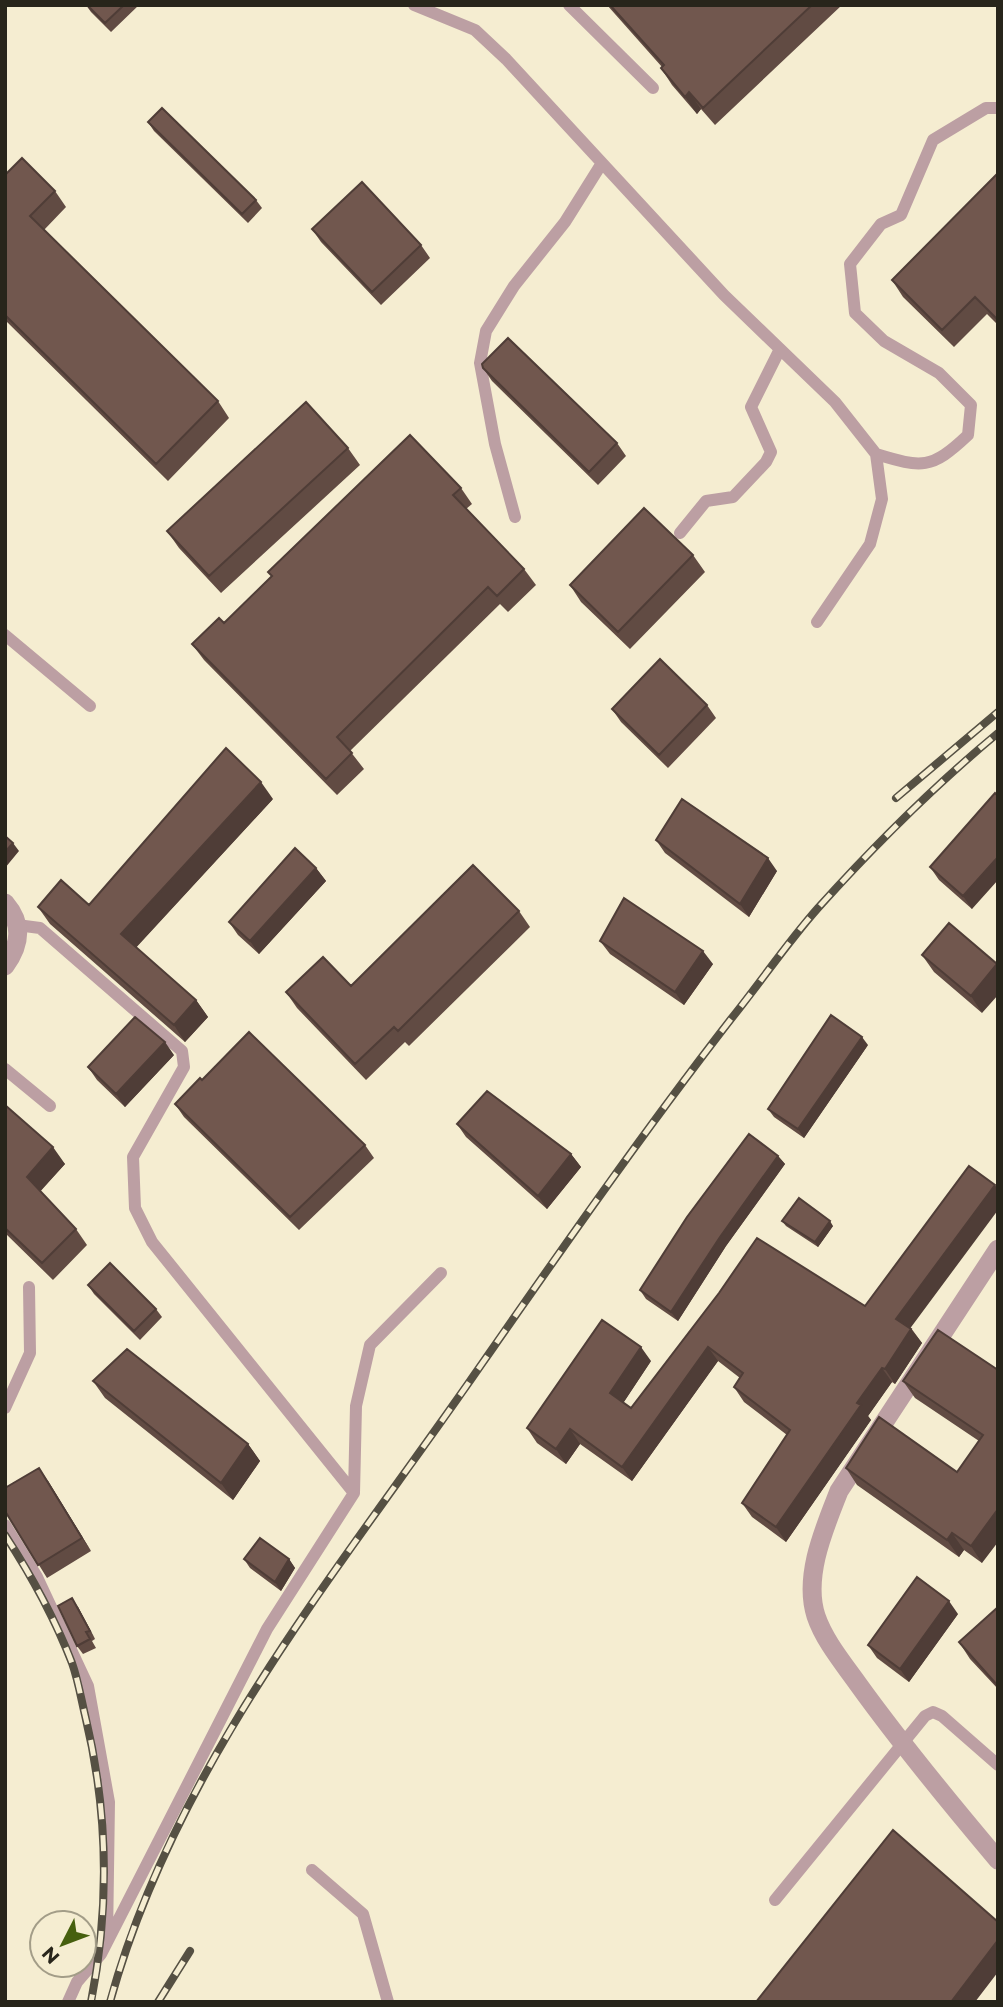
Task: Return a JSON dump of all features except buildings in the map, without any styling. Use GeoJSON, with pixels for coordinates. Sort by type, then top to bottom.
{"type":"FeatureCollection","features":[{"type":"Feature","properties":{"kind":"street"},"geometry":{"type":"LineString","coordinates":[[5,903],[17,925],[18,945],[5,965]]}},
{"type":"Feature","properties":{"kind":"street"},"geometry":{"type":"LineString","coordinates":[[998,1249],[839,1491],[818,1553],[814,1581],[815,1614],[831,1646],[903,1746],[998,1860]]}},
{"type":"Feature","properties":{"kind":"lane"},"geometry":{"type":"LineString","coordinates":[[414,5],[475,30],[724,295],[835,402],[876,454],[882,499],[870,544],[817,622]]}},
{"type":"Feature","properties":{"kind":"lane"},"geometry":{"type":"LineString","coordinates":[[569,5],[653,88]]}},
{"type":"Feature","properties":{"kind":"lane"},"geometry":{"type":"LineString","coordinates":[[876,454],[917,467],[948,454],[968,435],[971,405],[939,373],[884,341],[855,313],[850,264],[881,225],[901,215],[933,140],[986,108],[998,108]]}},
{"type":"Feature","properties":{"kind":"lane"},"geometry":{"type":"LineString","coordinates":[[515,517],[495,444],[480,363],[486,331],[514,286],[565,222],[602,163]]}},
{"type":"Feature","properties":{"kind":"lane"},"geometry":{"type":"LineString","coordinates":[[680,533],[706,501],[733,497],[766,462],[771,452],[751,407],[780,349]]}},
{"type":"Feature","properties":{"kind":"lane"},"geometry":{"type":"LineString","coordinates":[[5,635],[90,706]]}},
{"type":"Feature","properties":{"kind":"lane"},"geometry":{"type":"LineString","coordinates":[[17,925],[40,928],[182,1051],[184,1067],[133,1157],[135,1208],[152,1242],[354,1493]]}},
{"type":"Feature","properties":{"kind":"lane"},"geometry":{"type":"LineString","coordinates":[[5,1069],[50,1106]]}},
{"type":"Feature","properties":{"kind":"lane"},"geometry":{"type":"LineString","coordinates":[[68,2002],[77,1982],[107,1942],[267,1629],[354,1493],[356,1406],[370,1345],[441,1273]]}},
{"type":"Feature","properties":{"kind":"lane"},"geometry":{"type":"LineString","coordinates":[[5,1408],[30,1353],[29,1287]]}},
{"type":"Feature","properties":{"kind":"lane"},"geometry":{"type":"LineString","coordinates":[[5,1525],[37,1577],[88,1686],[109,1802],[107,1942]]}},
{"type":"Feature","properties":{"kind":"lane"},"geometry":{"type":"LineString","coordinates":[[775,1899],[925,1716],[933,1712],[942,1716],[998,1765]]}},
{"type":"Feature","properties":{"kind":"lane"},"geometry":{"type":"LineString","coordinates":[[312,1870],[363,1914],[388,2002]]}},
{"type":"Feature","properties":{"kind":"railway"},"geometry":{"type":"LineString","coordinates":[[896,798],[998,712]]}},
{"type":"Feature","properties":{"kind":"railway"},"geometry":{"type":"LineString","coordinates":[[110,2002],[138,1917],[173,1835],[261,1680],[310,1606],[629,1156],[795,935],[882,840],[998,733]]}},
{"type":"Feature","properties":{"kind":"railway"},"geometry":{"type":"LineString","coordinates":[[5,1535],[42,1598],[72,1663],[93,1751],[102,1822],[104,1894],[91,2002]]}},
{"type":"Feature","properties":{"kind":"railway"},"geometry":{"type":"LineString","coordinates":[[158,2002],[190,1951]]}}]}
